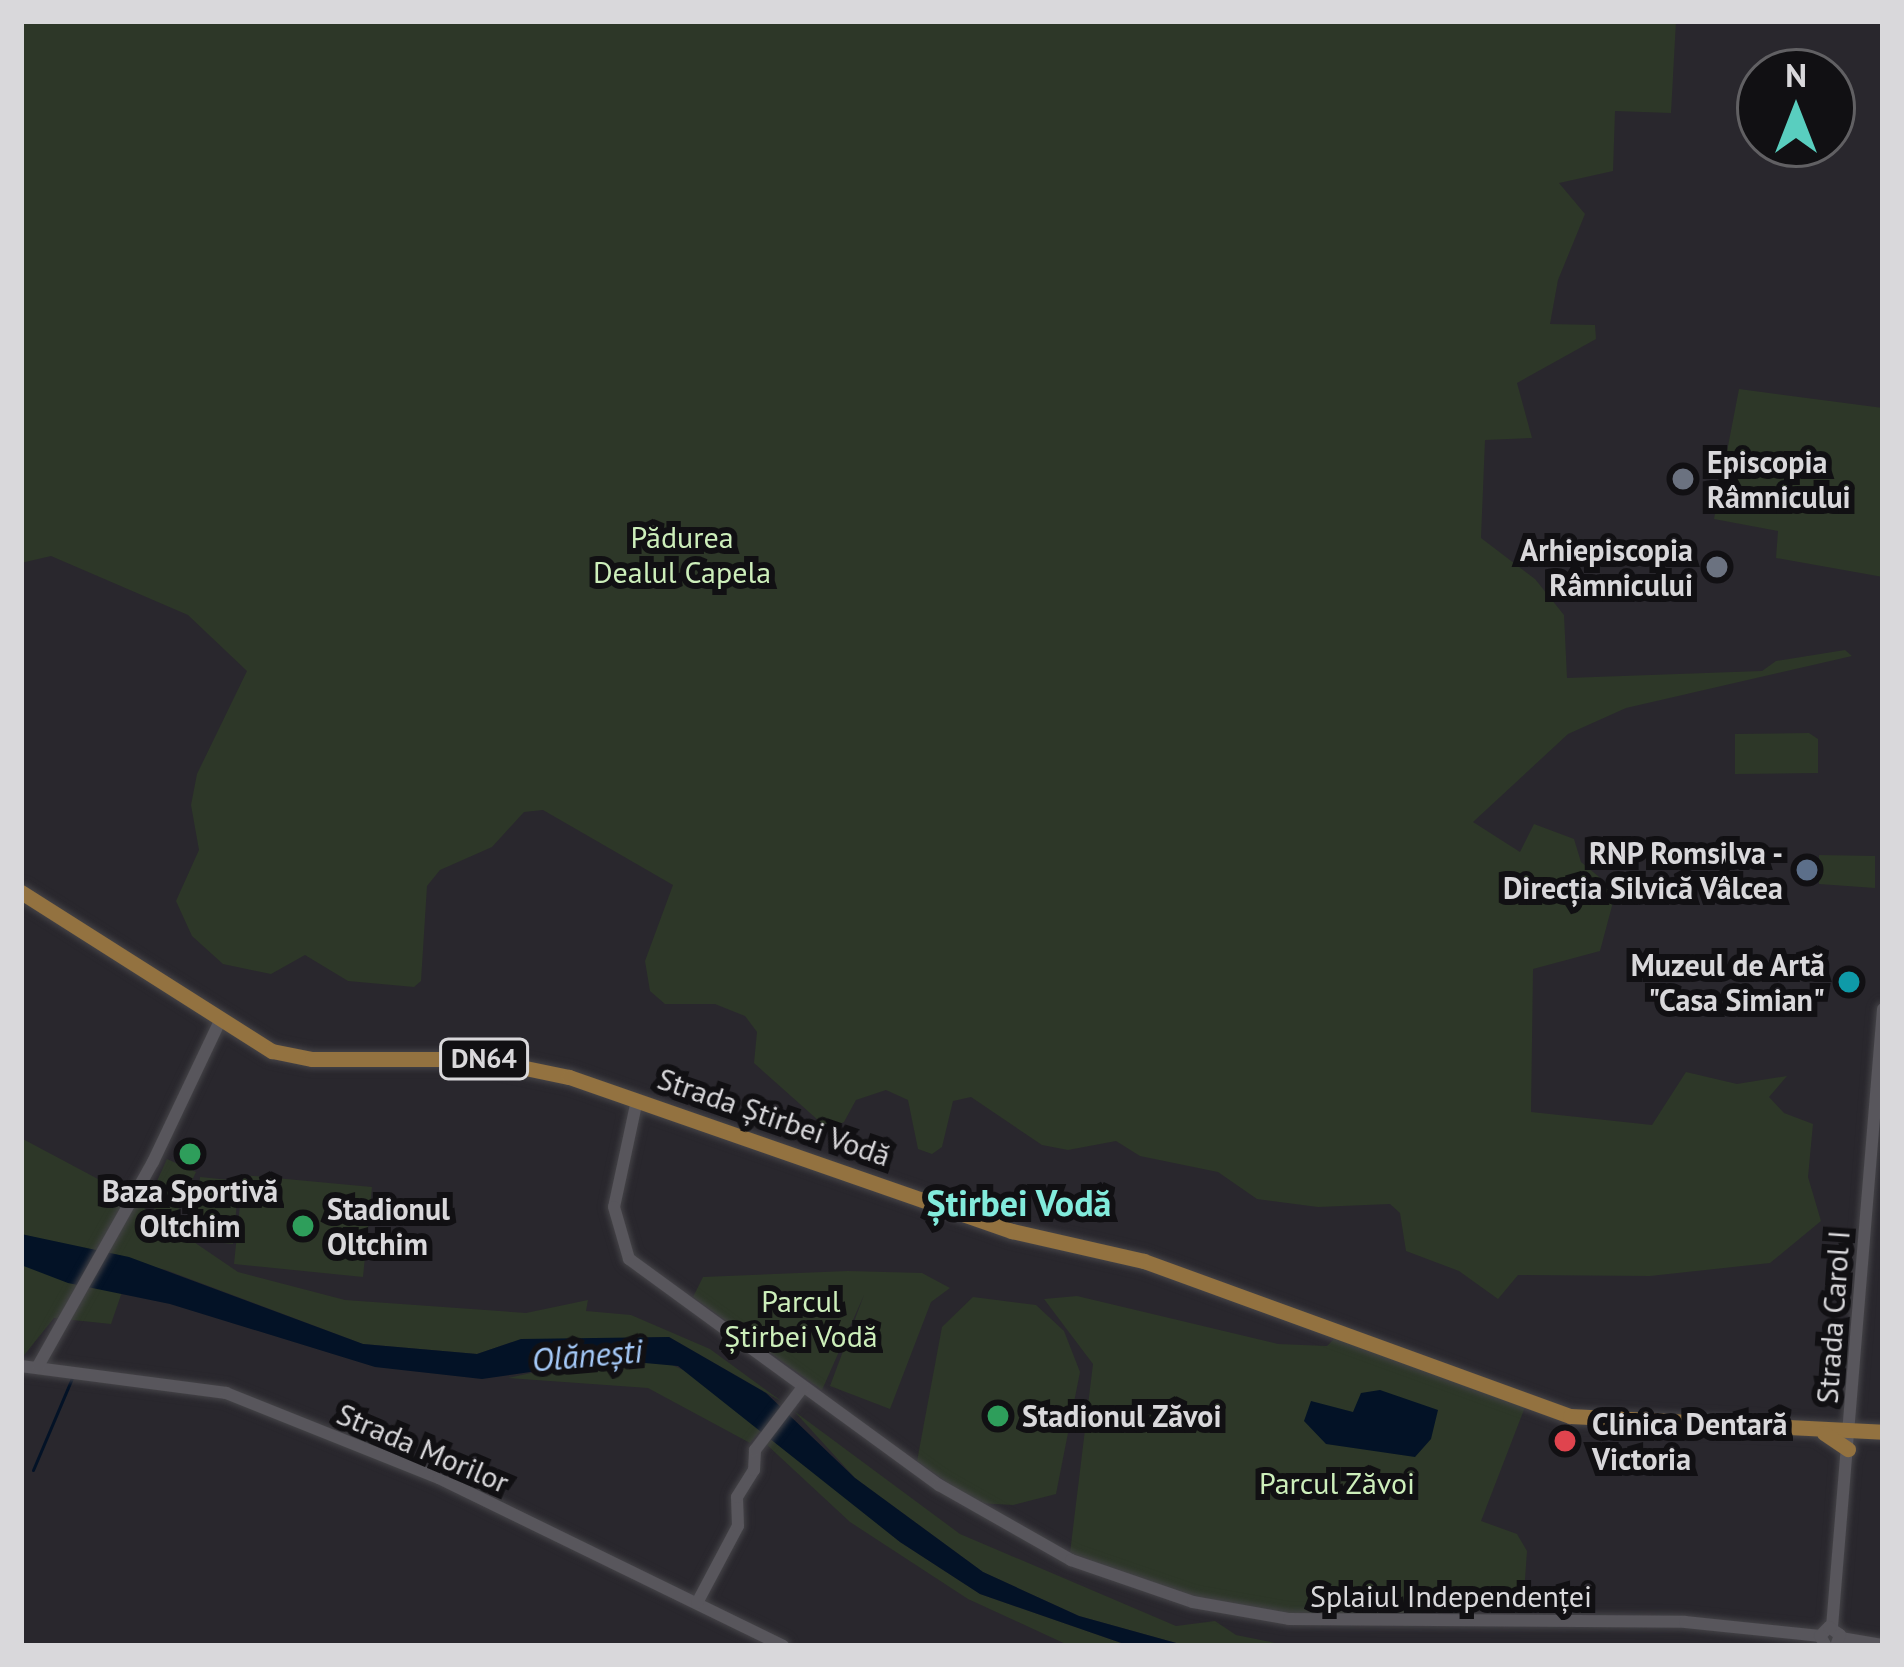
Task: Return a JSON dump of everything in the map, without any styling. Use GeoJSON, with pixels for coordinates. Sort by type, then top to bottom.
{"type":"FeatureCollection","features":[{"type":"Feature","properties":{"kind":"main road","name":"Strada Știrbei Vodă"},"geometry":{"type":"LineString","coordinates":[[21,892],[220,1021],[300,1058],[496,1060],[637,1100],[1012,1231],[1144,1261],[1557,1412],[1816,1430],[1850,1423],[1883,1432]]}},
{"type":"Feature","properties":{"kind":"main road"},"geometry":{"type":"LineString","coordinates":[[1816,1430],[1848,1449]]}},
{"type":"Feature","properties":{"kind":"street","name":"Strada Carol I"},"geometry":{"type":"LineString","coordinates":[[1831,1639],[1883,1010]]}},
{"type":"Feature","properties":{"kind":"street"},"geometry":{"type":"LineString","coordinates":[[38,1366],[220,1021]]}},
{"type":"Feature","properties":{"kind":"street","name":"Splaiul Independenței"},"geometry":{"type":"LineString","coordinates":[[637,1100],[614,1207],[623,1250],[800,1392],[1004,1526],[1071,1560],[1193,1602],[1330,1623],[1685,1622],[1883,1646]]}},
{"type":"Feature","properties":{"kind":"street","name":"Strada Morilor"},"geometry":{"type":"LineString","coordinates":[[21,1366],[226,1393],[439,1478],[784,1646]]}},
{"type":"Feature","properties":{"kind":"street"},"geometry":{"type":"LineString","coordinates":[[697,1604],[738,1526],[737,1497],[754,1470],[754,1450],[800,1392]]}},
{"type":"Feature","properties":{"kind":"green space","name":"Pădurea Dealul Capela"},"geometry":{"type":"Polygon","coordinates":[[[21,21],[1676,21],[1671,113],[1615,111],[1613,171],[1559,183],[1585,214],[1558,280],[1550,324],[1595,325],[1596,339],[1517,383],[1532,438],[1485,440],[1481,538],[1535,579],[1564,615],[1567,678],[1762,671],[1776,661],[1845,650],[1852,656],[1626,708],[1568,734],[1473,822],[1520,852],[1534,824],[1574,839],[1581,862],[1616,891],[1600,951],[1533,969],[1531,1112],[1652,1125],[1686,1072],[1737,1084],[1787,1076],[1769,1097],[1784,1113],[1813,1124],[1808,1177],[1821,1221],[1770,1263],[1650,1276],[1518,1275],[1498,1299],[1459,1271],[1406,1251],[1400,1213],[1390,1204],[1318,1207],[1257,1199],[1218,1172],[1140,1156],[1116,1141],[1068,1150],[1042,1145],[971,1097],[953,1101],[942,1147],[932,1154],[918,1149],[908,1100],[886,1090],[856,1100],[844,1122],[828,1129],[754,1063],[757,1032],[745,1016],[715,1004],[665,1004],[650,991],[645,961],[673,885],[543,810],[524,812],[492,847],[440,870],[427,886],[421,981],[414,987],[348,981],[305,955],[271,974],[223,964],[192,936],[176,901],[199,850],[191,805],[197,774],[247,671],[188,615],[51,556],[21,563],[21,21]]]}},
{"type":"Feature","properties":{"kind":"green space"},"geometry":{"type":"Polygon","coordinates":[[[1739,389],[1883,408],[1883,577],[1776,558],[1778,531],[1714,519],[1739,389]]]}},
{"type":"Feature","properties":{"kind":"green space"},"geometry":{"type":"Polygon","coordinates":[[[1809,733],[1818,739],[1818,773],[1735,774],[1735,734],[1809,733]]]}},
{"type":"Feature","properties":{"kind":"green space"},"geometry":{"type":"Polygon","coordinates":[[[1819,855],[1875,856],[1875,888],[1819,884],[1819,855]]]}},
{"type":"Feature","properties":{"kind":"green space"},"geometry":{"type":"Polygon","coordinates":[[[21,1138],[113,1187],[238,1272],[345,1300],[526,1313],[588,1300],[586,1311],[631,1315],[710,1349],[784,1403],[669,1337],[512,1342],[477,1354],[363,1344],[166,1270],[21,1234],[21,1138]]]}},
{"type":"Feature","properties":{"kind":"green space"},"geometry":{"type":"Polygon","coordinates":[[[167,1159],[196,1172],[175,1217],[146,1205],[167,1159]]]}},
{"type":"Feature","properties":{"kind":"green space","name":"Stadionul Oltchim"},"geometry":{"type":"Polygon","coordinates":[[[243,1175],[372,1187],[363,1277],[234,1264],[243,1175]]]}},
{"type":"Feature","properties":{"kind":"green space"},"geometry":{"type":"Polygon","coordinates":[[[200,1177],[239,1181],[233,1244],[194,1240],[200,1177]]]}},
{"type":"Feature","properties":{"kind":"green space"},"geometry":{"type":"Polygon","coordinates":[[[21,1265],[122,1292],[111,1324],[54,1318],[21,1359],[21,1265]]]}},
{"type":"Feature","properties":{"kind":"green space","name":"Parcul Știrbei Vodă"},"geometry":{"type":"Polygon","coordinates":[[[922,1273],[950,1288],[931,1302],[890,1409],[830,1386],[864,1295],[822,1390],[693,1297],[703,1277],[922,1273]]]}},
{"type":"Feature","properties":{"kind":"green space","name":"Parcul Zăvoi"},"geometry":{"type":"Polygon","coordinates":[[[1077,1296],[1278,1344],[1327,1346],[1337,1336],[1525,1407],[1481,1521],[1517,1534],[1527,1551],[1523,1608],[1301,1617],[1211,1603],[1070,1553],[1093,1364],[1044,1299],[1077,1296]]]}},
{"type":"Feature","properties":{"kind":"green space","name":"Stadionul Zăvoi"},"geometry":{"type":"Polygon","coordinates":[[[973,1297],[1036,1305],[1064,1331],[1080,1372],[1056,1494],[1013,1505],[976,1503],[917,1461],[942,1327],[973,1297]]]}},
{"type":"Feature","properties":{"kind":"green space"},"geometry":{"type":"Polygon","coordinates":[[[661,1360],[703,1379],[762,1429],[750,1443],[648,1388],[508,1378],[572,1364],[661,1360]]]}},
{"type":"Feature","properties":{"kind":"green space"},"geometry":{"type":"Polygon","coordinates":[[[794,1411],[960,1534],[1176,1626],[1215,1621],[1236,1635],[1290,1646],[1187,1646],[1079,1616],[983,1572],[855,1478],[794,1411]]]}},
{"type":"Feature","properties":{"kind":"green space"},"geometry":{"type":"Polygon","coordinates":[[[772,1437],[900,1542],[980,1594],[1130,1646],[1070,1646],[968,1599],[850,1522],[766,1444],[772,1437]]]}},
{"type":"Feature","properties":{"kind":"water","name":"Olănești"},"geometry":{"type":"Polygon","coordinates":[[[21,1234],[129,1257],[363,1344],[477,1354],[521,1339],[669,1337],[766,1393],[855,1478],[983,1572],[1079,1616],[1187,1646],[1130,1646],[980,1594],[900,1542],[678,1366],[612,1360],[482,1379],[375,1367],[170,1304],[68,1283],[21,1265],[21,1234]]]}},
{"type":"Feature","properties":{"kind":"water"},"geometry":{"type":"Polygon","coordinates":[[[1380,1390],[1438,1410],[1431,1439],[1415,1457],[1326,1444],[1304,1421],[1311,1401],[1353,1412],[1361,1393],[1380,1390]]]}},
{"type":"Feature","properties":{"kind":"waterway"},"geometry":{"type":"LineString","coordinates":[[33,1470],[72,1378]]}},
{"type":"Feature","properties":{"kind":"place","name":"Episcopia Râmnicului"},"geometry":{"type":"Point","coordinates":[1683,479]}},
{"type":"Feature","properties":{"kind":"place","name":"Arhiepiscopia Râmnicului"},"geometry":{"type":"Point","coordinates":[1717,567]}},
{"type":"Feature","properties":{"kind":"place","name":"RNP Romsilva - Direcția Silvică Vâlcea"},"geometry":{"type":"Point","coordinates":[1807,870]}},
{"type":"Feature","properties":{"kind":"place","name":"Muzeul de Artă \"Casa Simian\""},"geometry":{"type":"Point","coordinates":[1849,982]}},
{"type":"Feature","properties":{"kind":"place","name":"Baza Sportivă Oltchim"},"geometry":{"type":"Point","coordinates":[190,1154]}},
{"type":"Feature","properties":{"kind":"place","name":"Stadionul Oltchim"},"geometry":{"type":"Point","coordinates":[303,1226]}},
{"type":"Feature","properties":{"kind":"place","name":"Stadionul Zăvoi"},"geometry":{"type":"Point","coordinates":[998,1416]}},
{"type":"Feature","properties":{"kind":"place","name":"Clinica Dentară Victoria"},"geometry":{"type":"Point","coordinates":[1565,1441]}},
{"type":"Feature","properties":{"kind":"district","name":"Știrbei Vodă"},"geometry":{"type":"Point","coordinates":[1019,1203]}}]}
